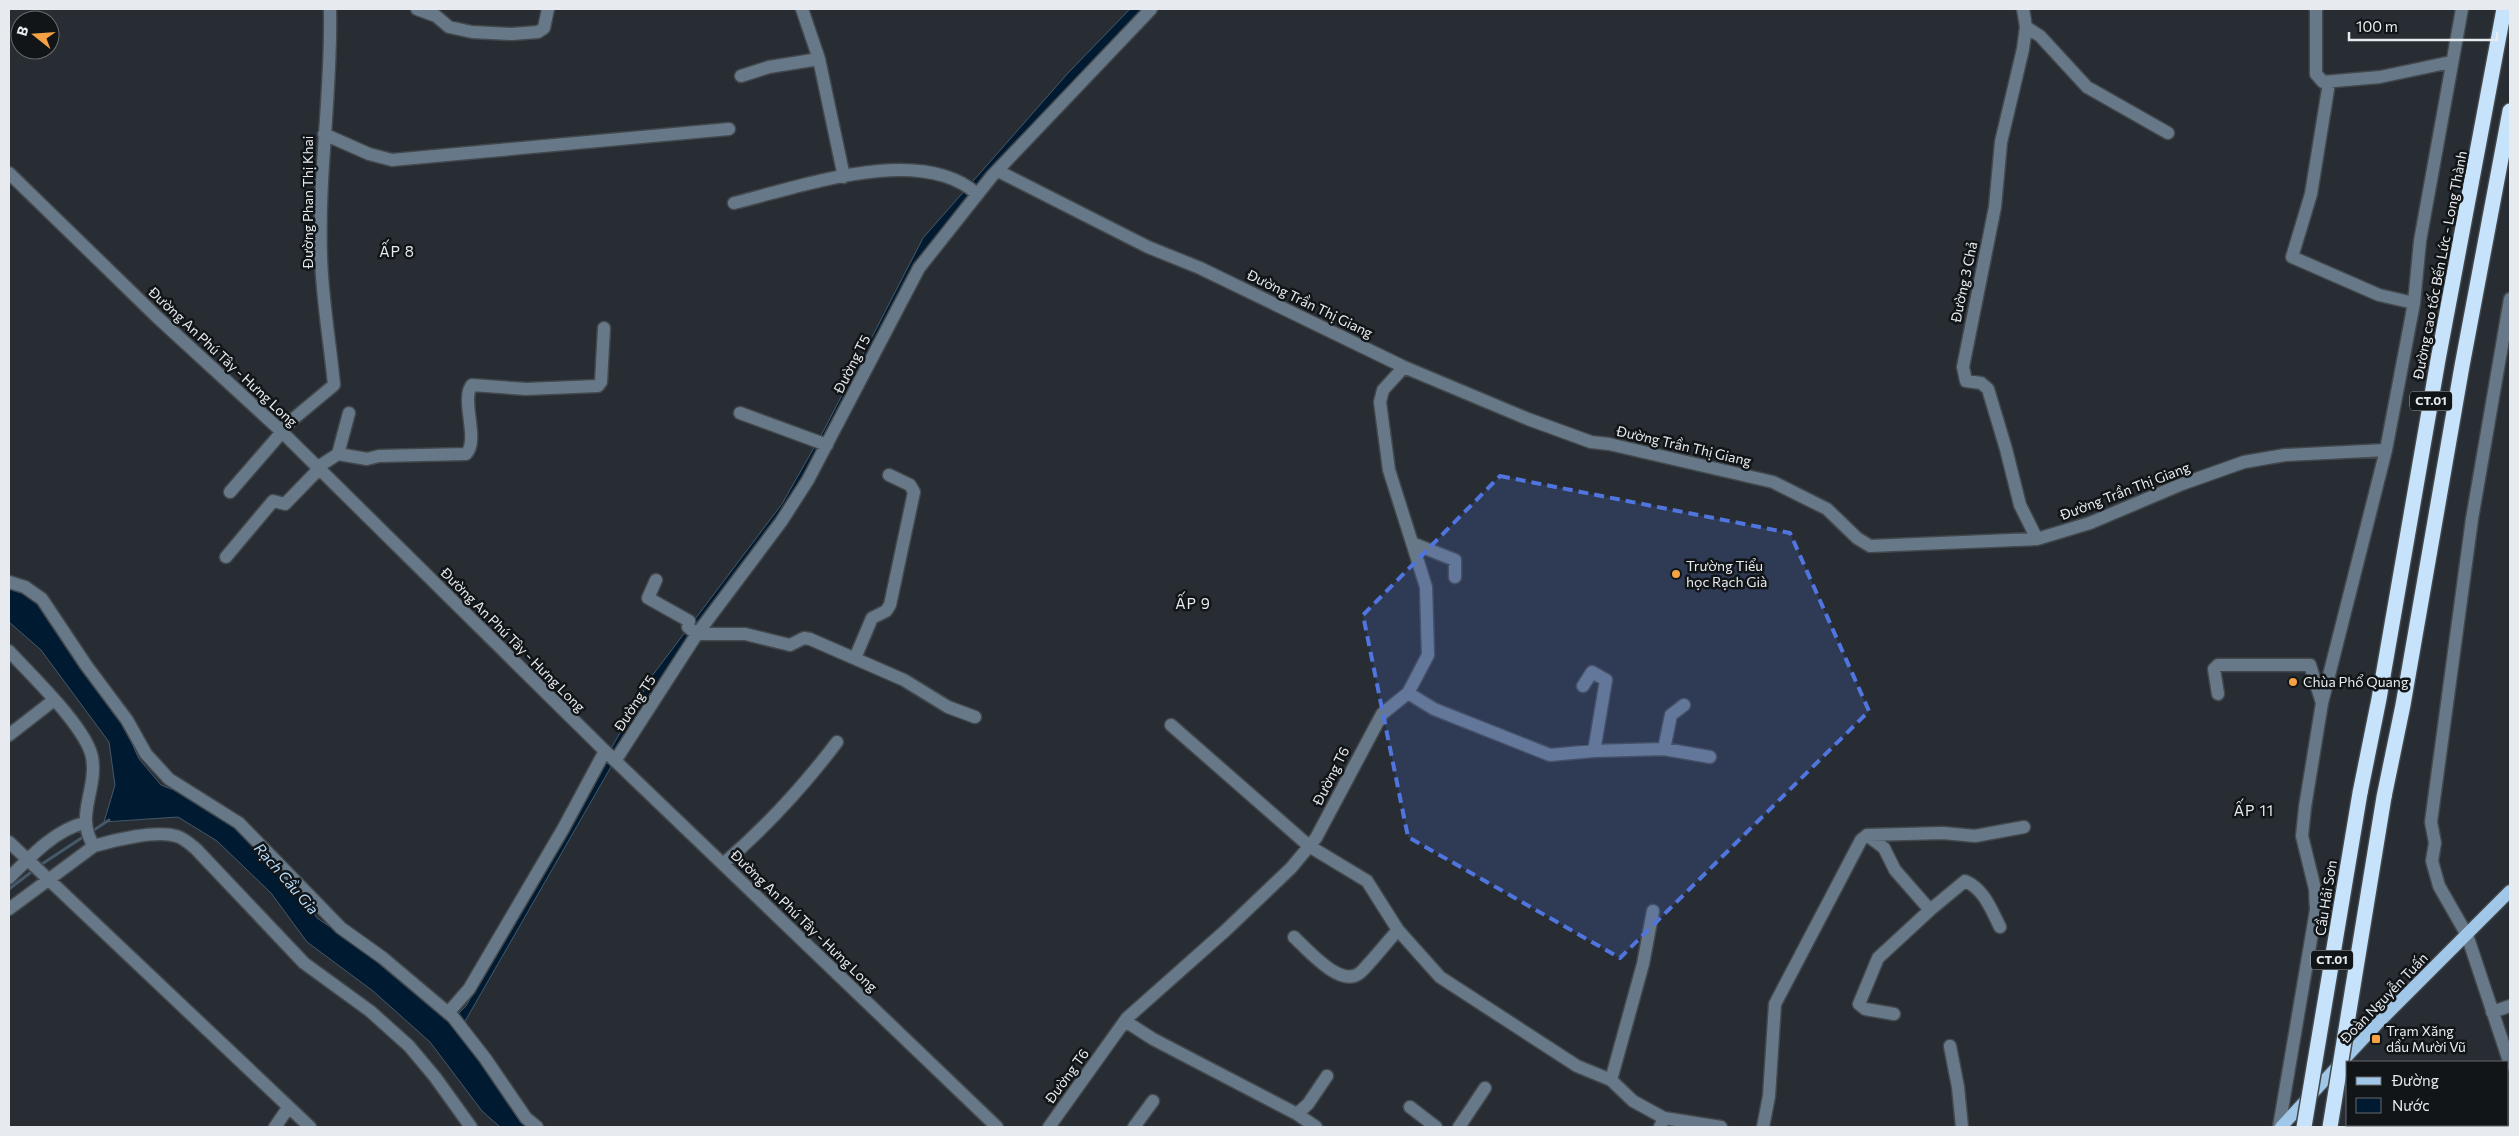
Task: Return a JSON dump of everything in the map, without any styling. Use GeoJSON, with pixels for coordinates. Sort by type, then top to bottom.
{"type":"FeatureCollection","features":[{"type":"Feature","properties":{"kind":"highway","name":"Đường cao tốc Bến Lức - Long Thành"},"geometry":{"type":"LineString","coordinates":[[2360,793],[2379,699],[2438,360],[2504,9]]}},
{"type":"Feature","properties":{"kind":"highway","name":"CT.01"},"geometry":{"type":"LineString","coordinates":[[2330,1127],[2384,798],[2403,705],[2462,366],[2510,111]]}},
{"type":"Feature","properties":{"kind":"highway","name":"Cầu Hải Sơn"},"geometry":{"type":"LineString","coordinates":[[2304,1127],[2360,793]]}},
{"type":"Feature","properties":{"kind":"main road","name":"Đoàn Nguyễn Tuấn"},"geometry":{"type":"LineString","coordinates":[[2280,1127],[2380,1021],[2510,891]]}},
{"type":"Feature","properties":{"kind":"street","name":"Đường Phan Thị Khai"},"geometry":{"type":"LineString","coordinates":[[280,431],[334,385],[321,256],[324,134],[331,56],[330,9]]}},
{"type":"Feature","properties":{"kind":"street"},"geometry":{"type":"LineString","coordinates":[[417,9],[438,12],[449,27],[472,32],[533,34],[544,28],[548,9]]}},
{"type":"Feature","properties":{"kind":"street"},"geometry":{"type":"LineString","coordinates":[[802,9],[819,59],[844,177]]}},
{"type":"Feature","properties":{"kind":"street","name":"Đường T5"},"geometry":{"type":"LineString","coordinates":[[450,1015],[469,989],[609,755],[692,630],[781,522],[808,480],[821,443],[919,268],[973,190],[998,171],[1151,9]]}},
{"type":"Feature","properties":{"kind":"street","name":"Đường 3 Chả"},"geometry":{"type":"LineString","coordinates":[[2023,9],[2026,27],[2023,49],[2001,142],[1995,206],[1963,367],[1966,381],[1981,384],[1988,389],[2020,505],[2037,540]]}},
{"type":"Feature","properties":{"kind":"street"},"geometry":{"type":"LineString","coordinates":[[2316,9],[2316,74],[2318,79],[2329,83],[2380,77],[2451,62]]}},
{"type":"Feature","properties":{"kind":"street"},"geometry":{"type":"LineString","coordinates":[[2280,1127],[2315,921],[2315,889],[2305,851],[2303,821],[2322,703],[2386,450],[2414,303],[2420,241],[2462,9]]}},
{"type":"Feature","properties":{"kind":"street"},"geometry":{"type":"LineString","coordinates":[[2026,27],[2040,36],[2087,87],[2168,133]]}},
{"type":"Feature","properties":{"kind":"street"},"geometry":{"type":"LineString","coordinates":[[741,76],[769,68],[819,59]]}},
{"type":"Feature","properties":{"kind":"street"},"geometry":{"type":"LineString","coordinates":[[2329,83],[2312,194],[2292,257],[2379,295],[2414,303]]}},
{"type":"Feature","properties":{"kind":"street"},"geometry":{"type":"LineString","coordinates":[[324,134],[369,154],[392,160],[729,129]]}},
{"type":"Feature","properties":{"kind":"street"},"geometry":{"type":"LineString","coordinates":[[734,203],[844,177],[896,169],[917,170],[955,179],[973,190]]}},
{"type":"Feature","properties":{"kind":"street","name":"Đường Trần Thị Giang"},"geometry":{"type":"LineString","coordinates":[[998,171],[1148,247],[1200,268],[1404,367],[1528,419],[1591,442],[1618,446],[1773,482],[1827,509],[1857,538],[1870,546],[2037,540],[2090,523],[2182,484],[2244,462],[2285,455],[2386,450]]}},
{"type":"Feature","properties":{"kind":"street","name":"Đường An Phú Tây - Hưng Long"},"geometry":{"type":"LineString","coordinates":[[9,173],[142,303],[319,468],[609,755],[997,1127]]}},
{"type":"Feature","properties":{"kind":"street"},"geometry":{"type":"LineString","coordinates":[[2509,1061],[2467,935],[2437,879],[2432,861],[2435,843],[2431,813],[2472,519],[2510,299]]}},
{"type":"Feature","properties":{"kind":"street"},"geometry":{"type":"LineString","coordinates":[[338,454],[367,459],[379,456],[466,454],[469,451],[470,437],[468,392],[472,385],[526,389],[598,386],[601,382],[604,328]]}},
{"type":"Feature","properties":{"kind":"street","name":"Đường T6"},"geometry":{"type":"LineString","coordinates":[[1049,1127],[1125,1021],[1168,980],[1225,931],[1291,868],[1316,838],[1382,714],[1408,693],[1428,655],[1426,587],[1389,470],[1380,402],[1383,390],[1404,367]]}},
{"type":"Feature","properties":{"kind":"street"},"geometry":{"type":"LineString","coordinates":[[226,557],[272,501],[285,504],[319,468],[338,454],[349,413]]}},
{"type":"Feature","properties":{"kind":"street"},"geometry":{"type":"LineString","coordinates":[[740,413],[821,443]]}},
{"type":"Feature","properties":{"kind":"street"},"geometry":{"type":"LineString","coordinates":[[230,492],[280,431]]}},
{"type":"Feature","properties":{"kind":"street"},"geometry":{"type":"LineString","coordinates":[[855,658],[870,622],[875,616],[888,609],[890,605],[914,492],[910,485],[889,475]]}},
{"type":"Feature","properties":{"kind":"street"},"geometry":{"type":"LineString","coordinates":[[1412,543],[1455,560],[1455,577]]}},
{"type":"Feature","properties":{"kind":"street"},"geometry":{"type":"LineString","coordinates":[[656,580],[648,598],[689,621],[692,630],[745,634],[790,644],[804,638],[824,644],[904,680],[957,712],[975,717]]}},
{"type":"Feature","properties":{"kind":"street"},"geometry":{"type":"LineString","coordinates":[[9,582],[25,587],[42,600],[86,665],[128,720],[146,754],[169,780],[239,823],[341,928],[383,958],[450,1015],[464,1031],[526,1118],[537,1127]]}},
{"type":"Feature","properties":{"kind":"street"},"geometry":{"type":"LineString","coordinates":[[9,651],[54,700],[86,742],[92,755],[92,780],[84,823],[92,843]]}},
{"type":"Feature","properties":{"kind":"street"},"geometry":{"type":"LineString","coordinates":[[2218,694],[2214,669],[2218,664],[2310,665],[2322,703]]}},
{"type":"Feature","properties":{"kind":"street"},"geometry":{"type":"LineString","coordinates":[[1584,686],[1592,672],[1606,680],[1594,751]]}},
{"type":"Feature","properties":{"kind":"street"},"geometry":{"type":"LineString","coordinates":[[1408,693],[1434,709],[1550,755],[1594,751],[1664,749],[1710,757]]}},
{"type":"Feature","properties":{"kind":"street"},"geometry":{"type":"LineString","coordinates":[[9,735],[54,700]]}},
{"type":"Feature","properties":{"kind":"street"},"geometry":{"type":"LineString","coordinates":[[1664,749],[1671,715],[1684,705]]}},
{"type":"Feature","properties":{"kind":"street"},"geometry":{"type":"LineString","coordinates":[[1171,725],[1309,846],[1367,881],[1398,930],[1440,977],[1577,1066],[1611,1080],[1633,1101],[1662,1122],[1721,1127]]}},
{"type":"Feature","properties":{"kind":"street"},"geometry":{"type":"LineString","coordinates":[[723,864],[763,830],[805,784],[837,742]]}},
{"type":"Feature","properties":{"kind":"street"},"geometry":{"type":"LineString","coordinates":[[9,878],[27,859],[69,826],[84,823]]}},
{"type":"Feature","properties":{"kind":"street"},"geometry":{"type":"LineString","coordinates":[[1763,1127],[1769,1096],[1775,1004],[1861,840],[1867,835],[1943,832],[1975,836],[2024,827]]}},
{"type":"Feature","properties":{"kind":"street"},"geometry":{"type":"LineString","coordinates":[[9,909],[48,880],[92,843],[165,834],[182,838],[196,849],[304,963],[370,1011],[409,1046],[435,1077],[471,1127]]}},
{"type":"Feature","properties":{"kind":"street"},"geometry":{"type":"LineString","coordinates":[[1867,835],[1884,848],[1895,870],[1930,910]]}},
{"type":"Feature","properties":{"kind":"street"},"geometry":{"type":"LineString","coordinates":[[9,842],[310,1127]]}},
{"type":"Feature","properties":{"kind":"street"},"geometry":{"type":"LineString","coordinates":[[1894,1014],[1864,1009],[1859,1004],[1878,958],[1965,881],[1974,884],[1983,894],[2000,927]]}},
{"type":"Feature","properties":{"kind":"street"},"geometry":{"type":"LineString","coordinates":[[1611,1080],[1643,964],[1652,911]]}},
{"type":"Feature","properties":{"kind":"street"},"geometry":{"type":"LineString","coordinates":[[1294,937],[1335,973],[1350,977],[1360,973],[1398,930]]}},
{"type":"Feature","properties":{"kind":"street"},"geometry":{"type":"LineString","coordinates":[[2492,1012],[2510,1006]]}},
{"type":"Feature","properties":{"kind":"street"},"geometry":{"type":"LineString","coordinates":[[1125,1021],[1153,1039],[1297,1114],[1311,1126]]}},
{"type":"Feature","properties":{"kind":"street"},"geometry":{"type":"LineString","coordinates":[[1950,1046],[1958,1087],[1962,1127]]}},
{"type":"Feature","properties":{"kind":"street"},"geometry":{"type":"LineString","coordinates":[[1297,1114],[1308,1104],[1327,1076]]}},
{"type":"Feature","properties":{"kind":"street"},"geometry":{"type":"LineString","coordinates":[[1459,1127],[1486,1088]]}},
{"type":"Feature","properties":{"kind":"street"},"geometry":{"type":"LineString","coordinates":[[1134,1127],[1154,1101]]}},
{"type":"Feature","properties":{"kind":"street"},"geometry":{"type":"LineString","coordinates":[[1410,1107],[1436,1127]]}},
{"type":"Feature","properties":{"kind":"street"},"geometry":{"type":"LineString","coordinates":[[275,1127],[288,1108]]}},
{"type":"Feature","properties":{"kind":"highlighted area"},"geometry":{"type":"Polygon","coordinates":[[[1500,476],[1790,533],[1869,711],[1620,958],[1408,837],[1363,615],[1500,476]]]}},
{"type":"Feature","properties":{"kind":"water","name":"Rạch Cầu Gia"},"geometry":{"type":"Polygon","coordinates":[[[1130,9],[1142,9],[1009,151],[933,241],[913,272],[802,485],[631,732],[460,1030],[529,1127],[500,1127],[482,1111],[430,1042],[373,991],[307,942],[271,893],[217,841],[178,817],[104,822],[115,785],[109,742],[41,650],[9,622],[9,586],[25,590],[44,606],[117,710],[139,759],[161,785],[207,803],[276,863],[317,918],[381,962],[451,1021],[466,1006],[652,676],[782,504],[824,430],[923,238],[1068,73],[1130,9]]]}},
{"type":"Feature","properties":{"kind":"waterway"},"geometry":{"type":"LineString","coordinates":[[91,832],[109,820]]}},
{"type":"Feature","properties":{"kind":"waterway"},"geometry":{"type":"LineString","coordinates":[[39,866],[86,835]]}},
{"type":"Feature","properties":{"kind":"waterway"},"geometry":{"type":"LineString","coordinates":[[9,889],[34,870]]}},
{"type":"Feature","properties":{"kind":"place","name":"Trường Tiểu học Rạch Già"},"geometry":{"type":"Point","coordinates":[1676,574]}},
{"type":"Feature","properties":{"kind":"place","name":"Chùa Phổ Quang"},"geometry":{"type":"Point","coordinates":[2293,682]}},
{"type":"Feature","properties":{"kind":"place","name":"Trạm Xăng dầu Mười Vũ"},"geometry":{"type":"Point","coordinates":[2376,1039]}},
{"type":"Feature","properties":{"kind":"district","name":"ẤP 8"},"geometry":{"type":"Point","coordinates":[397,252]}},
{"type":"Feature","properties":{"kind":"district","name":"ẤP 9"},"geometry":{"type":"Point","coordinates":[1193,604]}},
{"type":"Feature","properties":{"kind":"district","name":"ẤP 11"},"geometry":{"type":"Point","coordinates":[2254,811]}}]}
